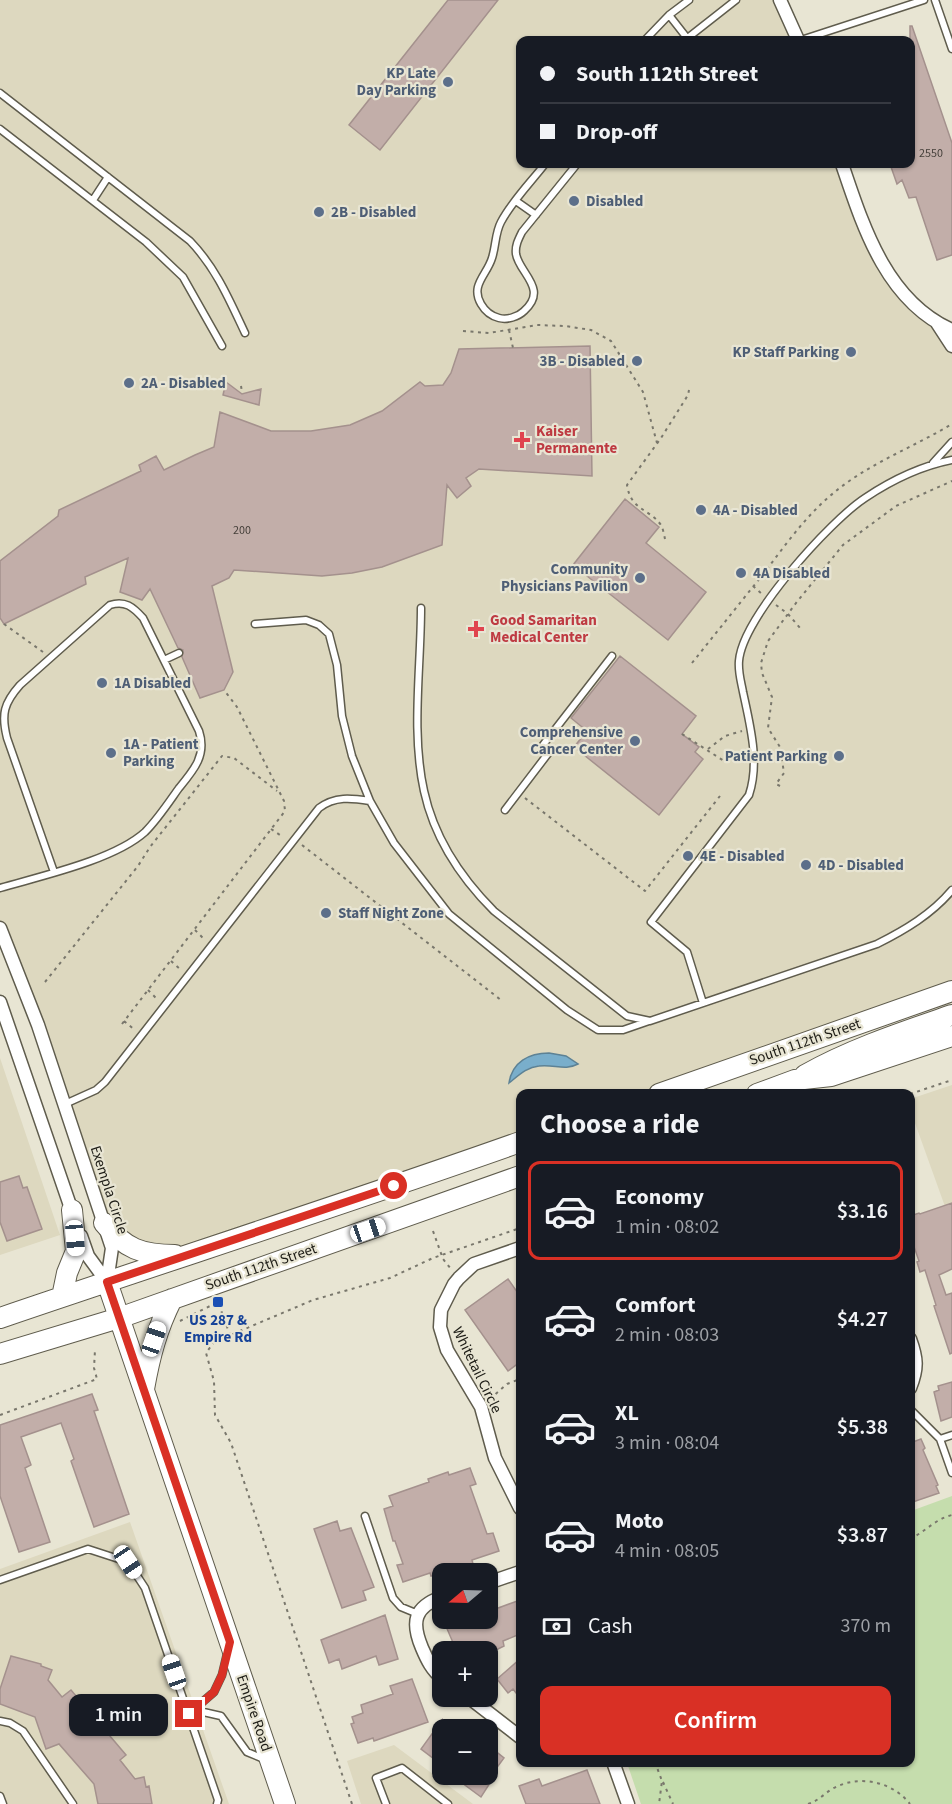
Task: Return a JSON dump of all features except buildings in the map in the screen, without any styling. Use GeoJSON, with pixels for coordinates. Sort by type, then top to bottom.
{"type":"FeatureCollection","features":[{"type":"Feature","properties":{"kind":"main road","name":"South 112th Street"},"geometry":{"type":"LineString","coordinates":[[672,1089],[952,991]]}},
{"type":"Feature","properties":{"kind":"main road"},"geometry":{"type":"LineString","coordinates":[[771,1089],[795,1080],[823,1065],[952,1014]]}},
{"type":"Feature","properties":{"kind":"main road"},"geometry":{"type":"LineString","coordinates":[[795,1080],[831,1076],[952,1036]]}},
{"type":"Feature","properties":{"kind":"main road"},"geometry":{"type":"LineString","coordinates":[[0,1318],[352,1201],[516,1143]]}},
{"type":"Feature","properties":{"kind":"main road","name":"South 112th Street"},"geometry":{"type":"LineString","coordinates":[[0,1354],[119,1318],[516,1177]]}},
{"type":"Feature","properties":{"kind":"main road"},"geometry":{"type":"LineString","coordinates":[[62,1297],[67,1274],[76,1251],[72,1210]]}},
{"type":"Feature","properties":{"kind":"main road"},"geometry":{"type":"LineString","coordinates":[[104,1223],[120,1241],[136,1251],[162,1255],[184,1255]]}},
{"type":"Feature","properties":{"kind":"main road","name":"Empire Road"},"geometry":{"type":"LineString","coordinates":[[107,1282],[285,1804]]}},
{"type":"Feature","properties":{"kind":"main road"},"geometry":{"type":"LineString","coordinates":[[143,1391],[150,1353],[159,1326],[172,1299]]}},
{"type":"Feature","properties":{"kind":"street"},"geometry":{"type":"LineString","coordinates":[[780,0],[797,36]]}},
{"type":"Feature","properties":{"kind":"street"},"geometry":{"type":"LineString","coordinates":[[843,168],[871,243],[885,268],[899,288],[937,323],[952,346]]}},
{"type":"Feature","properties":{"kind":"street"},"geometry":{"type":"LineString","coordinates":[[937,323],[952,330]]}},
{"type":"Feature","properties":{"kind":"street","name":"Exempla Circle"},"geometry":{"type":"LineString","coordinates":[[0,928],[38,1025],[112,1248],[107,1282]]}},
{"type":"Feature","properties":{"kind":"street"},"geometry":{"type":"LineString","coordinates":[[0,1002],[5,1034],[88,1256],[107,1282]]}},
{"type":"Feature","properties":{"kind":"street","name":"Whitetail Circle"},"geometry":{"type":"LineString","coordinates":[[516,1249],[474,1264],[459,1278],[441,1310],[440,1328],[447,1350],[481,1407],[495,1458],[516,1500]]}},
{"type":"Feature","properties":{"kind":"street"},"geometry":{"type":"LineString","coordinates":[[915,1353],[917,1358],[915,1376]]}},
{"type":"Feature","properties":{"kind":"street"},"geometry":{"type":"LineString","coordinates":[[498,1580],[516,1573]]}},
{"type":"Feature","properties":{"kind":"street"},"geometry":{"type":"LineString","coordinates":[[432,1602],[426,1604],[418,1614],[415,1627],[426,1660],[432,1668]]}},
{"type":"Feature","properties":{"kind":"street"},"geometry":{"type":"LineString","coordinates":[[481,1707],[516,1734]]}},
{"type":"Feature","properties":{"kind":"street"},"geometry":{"type":"LineString","coordinates":[[615,1767],[627,1804]]}},
{"type":"Feature","properties":{"kind":"lane"},"geometry":{"type":"LineString","coordinates":[[649,36],[669,15],[689,0]]}},
{"type":"Feature","properties":{"kind":"lane"},"geometry":{"type":"LineString","coordinates":[[690,36],[736,0]]}},
{"type":"Feature","properties":{"kind":"lane"},"geometry":{"type":"LineString","coordinates":[[812,36],[924,0]]}},
{"type":"Feature","properties":{"kind":"lane"},"geometry":{"type":"LineString","coordinates":[[935,0],[952,49]]}},
{"type":"Feature","properties":{"kind":"lane"},"geometry":{"type":"LineString","coordinates":[[669,15],[684,36]]}},
{"type":"Feature","properties":{"kind":"lane"},"geometry":{"type":"LineString","coordinates":[[0,93],[190,241],[206,257],[218,276],[245,333]]}},
{"type":"Feature","properties":{"kind":"lane"},"geometry":{"type":"LineString","coordinates":[[0,129],[146,242],[183,277],[222,346]]}},
{"type":"Feature","properties":{"kind":"lane"},"geometry":{"type":"LineString","coordinates":[[542,168],[501,223],[492,258],[481,277],[477,291],[484,308],[496,317],[506,319],[514,317],[525,311],[533,297],[532,281],[519,264],[516,244],[522,232],[574,168]]}},
{"type":"Feature","properties":{"kind":"lane"},"geometry":{"type":"LineString","coordinates":[[93,200],[108,177]]}},
{"type":"Feature","properties":{"kind":"lane"},"geometry":{"type":"LineString","coordinates":[[516,201],[536,215]]}},
{"type":"Feature","properties":{"kind":"lane"},"geometry":{"type":"LineString","coordinates":[[932,464],[952,442]]}},
{"type":"Feature","properties":{"kind":"lane"},"geometry":{"type":"LineString","coordinates":[[704,1003],[687,952],[651,922],[749,795],[754,780],[750,730],[739,672],[739,657],[746,636],[757,616],[778,588],[841,517],[864,498],[896,479],[932,464],[952,460]]}},
{"type":"Feature","properties":{"kind":"lane"},"geometry":{"type":"LineString","coordinates":[[0,888],[54,872],[116,851],[132,842],[146,830],[198,765],[202,742],[143,618],[127,604],[110,605],[50,657],[11,695],[4,709],[3,723],[54,872]]}},
{"type":"Feature","properties":{"kind":"lane"},"geometry":{"type":"LineString","coordinates":[[421,608],[419,753],[424,792],[436,826],[453,862],[494,911],[627,1016],[650,1021]]}},
{"type":"Feature","properties":{"kind":"lane"},"geometry":{"type":"LineString","coordinates":[[255,624],[306,620],[319,625],[329,634],[337,665],[344,726],[352,756],[370,801],[394,843],[449,914],[567,1010],[598,1030],[622,1030],[877,944],[903,931],[934,908],[952,890]]}},
{"type":"Feature","properties":{"kind":"lane"},"geometry":{"type":"LineString","coordinates":[[164,660],[179,653]]}},
{"type":"Feature","properties":{"kind":"lane"},"geometry":{"type":"LineString","coordinates":[[505,810],[550,751],[543,745],[612,656]]}},
{"type":"Feature","properties":{"kind":"lane"},"geometry":{"type":"LineString","coordinates":[[65,1104],[96,1090],[105,1082],[319,808],[338,798],[370,801]]}},
{"type":"Feature","properties":{"kind":"lane"},"geometry":{"type":"LineString","coordinates":[[915,1414],[939,1439],[952,1473]]}},
{"type":"Feature","properties":{"kind":"lane"},"geometry":{"type":"LineString","coordinates":[[939,1439],[952,1435]]}},
{"type":"Feature","properties":{"kind":"lane"},"geometry":{"type":"LineString","coordinates":[[365,1516],[393,1598],[401,1607],[418,1614]]}},
{"type":"Feature","properties":{"kind":"lane"},"geometry":{"type":"LineString","coordinates":[[0,1580],[88,1550],[128,1562],[145,1588],[218,1800],[217,1804]]}},
{"type":"Feature","properties":{"kind":"lane"},"geometry":{"type":"LineString","coordinates":[[189,1714],[214,1692],[222,1675],[230,1642]]}},
{"type":"Feature","properties":{"kind":"lane"},"geometry":{"type":"LineString","coordinates":[[189,1714],[199,1711],[221,1716],[247,1752],[271,1762]]}},
{"type":"Feature","properties":{"kind":"lane"},"geometry":{"type":"LineString","coordinates":[[0,1720],[23,1731],[73,1804]]}},
{"type":"Feature","properties":{"kind":"lane"},"geometry":{"type":"LineString","coordinates":[[386,1804],[376,1778],[402,1768],[448,1804]]}},
{"type":"Feature","properties":{"kind":"lane"},"geometry":{"type":"LineString","coordinates":[[0,1796],[3,1804]]}},
{"type":"Feature","properties":{"kind":"path"},"geometry":{"type":"LineString","coordinates":[[506,319],[513,348]]}},
{"type":"Feature","properties":{"kind":"path"},"geometry":{"type":"LineString","coordinates":[[463,331],[489,333],[537,325],[565,326],[591,330],[611,341],[643,392],[657,443]]}},
{"type":"Feature","properties":{"kind":"path"},"geometry":{"type":"LineString","coordinates":[[241,386],[242,392]]}},
{"type":"Feature","properties":{"kind":"path"},"geometry":{"type":"LineString","coordinates":[[665,539],[661,525],[628,496],[627,485],[657,443],[689,390]]}},
{"type":"Feature","properties":{"kind":"path"},"geometry":{"type":"LineString","coordinates":[[692,663],[784,546],[831,495],[880,462],[952,424]]}},
{"type":"Feature","properties":{"kind":"path"},"geometry":{"type":"LineString","coordinates":[[780,786],[776,784],[784,773],[780,747],[768,728],[772,697],[765,682],[761,663],[768,641],[834,556],[854,537],[896,506],[952,481]]}},
{"type":"Feature","properties":{"kind":"path"},"geometry":{"type":"LineString","coordinates":[[4,624],[50,657]]}},
{"type":"Feature","properties":{"kind":"path"},"geometry":{"type":"LineString","coordinates":[[122,1024],[285,811],[284,801],[237,707],[224,690]]}},
{"type":"Feature","properties":{"kind":"path"},"geometry":{"type":"LineString","coordinates":[[708,749],[725,736],[768,728]]}},
{"type":"Feature","properties":{"kind":"path"},"geometry":{"type":"LineString","coordinates":[[682,734],[724,761]]}},
{"type":"Feature","properties":{"kind":"path"},"geometry":{"type":"LineString","coordinates":[[45,982],[222,756],[234,758],[273,790],[279,791]]}},
{"type":"Feature","properties":{"kind":"path"},"geometry":{"type":"LineString","coordinates":[[519,794],[645,891],[720,796]]}},
{"type":"Feature","properties":{"kind":"path"},"geometry":{"type":"LineString","coordinates":[[272,829],[279,836],[293,840],[501,1000]]}},
{"type":"Feature","properties":{"kind":"path"},"geometry":{"type":"LineString","coordinates":[[195,930],[211,946]]}},
{"type":"Feature","properties":{"kind":"path"},"geometry":{"type":"LineString","coordinates":[[915,1092],[952,1080]]}},
{"type":"Feature","properties":{"kind":"path"},"geometry":{"type":"LineString","coordinates":[[352,1804],[231,1443],[215,1415],[214,1381],[206,1353],[214,1342],[312,1300],[390,1278],[442,1255],[516,1229]]}},
{"type":"Feature","properties":{"kind":"path"},"geometry":{"type":"LineString","coordinates":[[433,1231],[442,1255],[459,1278]]}},
{"type":"Feature","properties":{"kind":"path"},"geometry":{"type":"LineString","coordinates":[[175,1323],[218,1302],[230,1335]]}},
{"type":"Feature","properties":{"kind":"path"},"geometry":{"type":"LineString","coordinates":[[0,1415],[97,1379],[94,1368],[95,1350]]}},
{"type":"Feature","properties":{"kind":"path"},"geometry":{"type":"LineString","coordinates":[[481,1407],[507,1384],[516,1381]]}},
{"type":"Feature","properties":{"kind":"path"},"geometry":{"type":"LineString","coordinates":[[915,1537],[934,1523],[952,1515]]}},
{"type":"Feature","properties":{"kind":"path"},"geometry":{"type":"LineString","coordinates":[[657,1767],[673,1804]]}},
{"type":"Feature","properties":{"kind":"path"},"geometry":{"type":"LineString","coordinates":[[659,1804],[662,1781]]}},
{"type":"Feature","properties":{"kind":"path"},"geometry":{"type":"LineString","coordinates":[[808,1804],[841,1785],[866,1781],[898,1791],[910,1804]]}},
{"type":"Feature","properties":{"kind":"shaded area","name":"Good Samaritan Medical Center"},"geometry":{"type":"Polygon","coordinates":[[[0,0],[780,0],[796,36],[516,36],[516,168],[843,168],[857,208],[899,288],[952,330],[952,992],[669,1089],[516,1089],[516,1141],[184,1255],[136,1251],[104,1223],[0,928],[0,0]]]}},
{"type":"Feature","properties":{"kind":"shaded area"},"geometry":{"type":"Polygon","coordinates":[[[0,1058],[60,1235],[0,1255],[0,1058]]]}},
{"type":"Feature","properties":{"kind":"shaded area"},"geometry":{"type":"Polygon","coordinates":[[[952,1085],[952,1226],[915,1123],[915,1097],[952,1085]]]}},
{"type":"Feature","properties":{"kind":"shaded area"},"geometry":{"type":"Polygon","coordinates":[[[130,1522],[229,1804],[0,1804],[0,1569],[130,1522]]]}},
{"type":"Feature","properties":{"kind":"shaded area"},"geometry":{"type":"Polygon","coordinates":[[[394,1745],[432,1773],[432,1785],[448,1785],[473,1804],[361,1804],[347,1761],[394,1745]]]}},
{"type":"Feature","properties":{"kind":"green space"},"geometry":{"type":"Polygon","coordinates":[[[952,1496],[952,1804],[641,1804],[628,1767],[915,1767],[915,1510],[952,1496]]]}},
{"type":"Feature","properties":{"kind":"water"},"geometry":{"type":"Polygon","coordinates":[[[542,1053],[566,1056],[578,1064],[569,1067],[531,1068],[509,1083],[514,1069],[523,1060],[542,1053]]]}},
{"type":"Feature","properties":{"kind":"place","name":"KP Late Day Parking"},"geometry":{"type":"Point","coordinates":[448,82]}},
{"type":"Feature","properties":{"kind":"place","name":"Disabled"},"geometry":{"type":"Point","coordinates":[574,201]}},
{"type":"Feature","properties":{"kind":"place","name":"2B - Disabled"},"geometry":{"type":"Point","coordinates":[319,212]}},
{"type":"Feature","properties":{"kind":"place","name":"KP Staff Parking"},"geometry":{"type":"Point","coordinates":[851,352]}},
{"type":"Feature","properties":{"kind":"place","name":"3B - Disabled"},"geometry":{"type":"Point","coordinates":[637,361]}},
{"type":"Feature","properties":{"kind":"place","name":"2A - Disabled"},"geometry":{"type":"Point","coordinates":[129,383]}},
{"type":"Feature","properties":{"kind":"place","name":"Kaiser Permanente"},"geometry":{"type":"Point","coordinates":[522,440]}},
{"type":"Feature","properties":{"kind":"place","name":"4A - Disabled"},"geometry":{"type":"Point","coordinates":[701,510]}},
{"type":"Feature","properties":{"kind":"place","name":"4A Disabled"},"geometry":{"type":"Point","coordinates":[741,573]}},
{"type":"Feature","properties":{"kind":"place","name":"Community Physicians Pavilion"},"geometry":{"type":"Point","coordinates":[640,578]}},
{"type":"Feature","properties":{"kind":"place","name":"Good Samaritan Medical Center"},"geometry":{"type":"Point","coordinates":[476,629]}},
{"type":"Feature","properties":{"kind":"place","name":"1A Disabled"},"geometry":{"type":"Point","coordinates":[102,683]}},
{"type":"Feature","properties":{"kind":"place","name":"Comprehensive Cancer Center"},"geometry":{"type":"Point","coordinates":[635,741]}},
{"type":"Feature","properties":{"kind":"place","name":"1A - Patient Parking"},"geometry":{"type":"Point","coordinates":[111,753]}},
{"type":"Feature","properties":{"kind":"place","name":"Patient Parking"},"geometry":{"type":"Point","coordinates":[839,756]}},
{"type":"Feature","properties":{"kind":"place","name":"4E - Disabled"},"geometry":{"type":"Point","coordinates":[688,856]}},
{"type":"Feature","properties":{"kind":"place","name":"4D - Disabled"},"geometry":{"type":"Point","coordinates":[806,865]}},
{"type":"Feature","properties":{"kind":"place","name":"Staff Night Zone"},"geometry":{"type":"Point","coordinates":[326,913]}},
{"type":"Feature","properties":{"kind":"place","name":"US 287 & Empire Rd"},"geometry":{"type":"Point","coordinates":[218,1302]}},
{"type":"Feature","properties":{"kind":"route"},"geometry":{"type":"LineString","coordinates":[[189,1714],[214,1692],[222,1675],[230,1642],[107,1282],[394,1186]]}}]}
